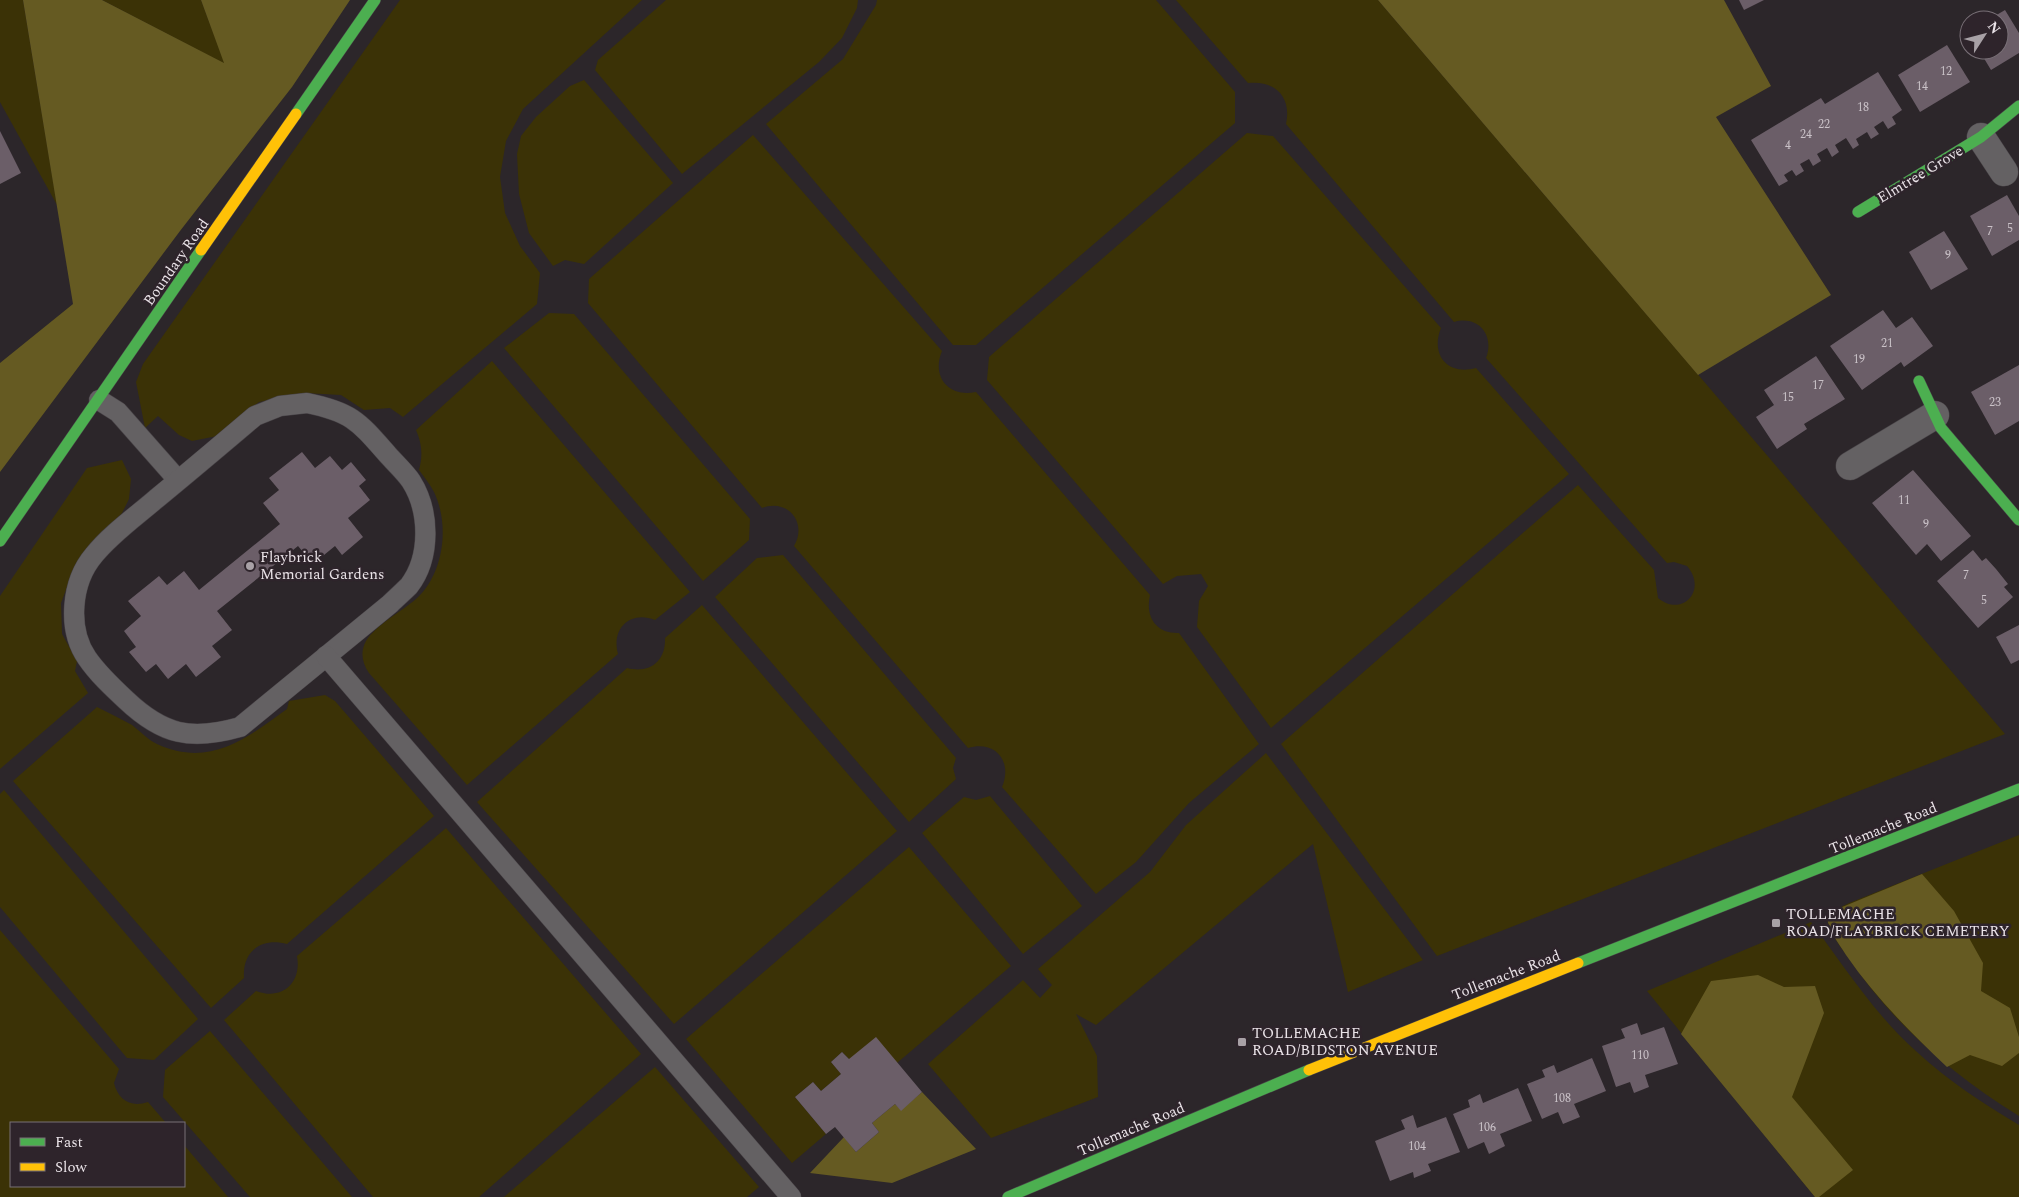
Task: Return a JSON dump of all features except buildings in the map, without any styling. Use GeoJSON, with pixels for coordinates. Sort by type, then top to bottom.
{"type":"FeatureCollection","features":[{"type":"Feature","properties":{"kind":"street","name":"Boundary Road"},"geometry":{"type":"LineString","coordinates":[[0,541],[374,0]]}},
{"type":"Feature","properties":{"kind":"street","name":"Elmtree Grove"},"geometry":{"type":"LineString","coordinates":[[1858,212],[1981,137],[2019,106]]}},
{"type":"Feature","properties":{"kind":"street"},"geometry":{"type":"LineString","coordinates":[[1981,137],[2004,172]]}},
{"type":"Feature","properties":{"kind":"street"},"geometry":{"type":"LineString","coordinates":[[1919,381],[1942,428],[2015,507]]}},
{"type":"Feature","properties":{"kind":"street"},"geometry":{"type":"LineString","coordinates":[[1850,466],[1935,415]]}},
{"type":"Feature","properties":{"kind":"street","name":"Tollemache Road"},"geometry":{"type":"LineString","coordinates":[[1008,1197],[1364,1047],[2019,789]]}},
{"type":"Feature","properties":{"kind":"lane"},"geometry":{"type":"LineString","coordinates":[[99,400],[118,412],[178,480]]}},
{"type":"Feature","properties":{"kind":"lane"},"geometry":{"type":"LineString","coordinates":[[307,404],[334,409],[358,422],[411,481],[423,505],[426,533],[422,560],[409,585],[390,604],[326,656],[240,727],[215,734],[189,734],[164,728],[142,715],[104,678],[86,657],[76,632],[74,605],[80,579],[93,555],[178,480],[255,416],[280,406],[307,404]]}},
{"type":"Feature","properties":{"kind":"lane"},"geometry":{"type":"LineString","coordinates":[[326,656],[791,1197]]}},
{"type":"Feature","properties":{"kind":"shaded area"},"geometry":{"type":"Polygon","coordinates":[[[0,0],[23,0],[57,205],[0,102],[0,0]]]}},
{"type":"Feature","properties":{"kind":"shaded area"},"geometry":{"type":"Polygon","coordinates":[[[23,0],[102,0],[224,63],[201,0],[350,0],[292,87],[180,231],[0,472],[0,363],[73,304],[23,0]]]}},
{"type":"Feature","properties":{"kind":"shaded area"},"geometry":{"type":"Polygon","coordinates":[[[102,0],[201,0],[225,64],[102,0]]]}},
{"type":"Feature","properties":{"kind":"shaded area"},"geometry":{"type":"Polygon","coordinates":[[[400,0],[642,0],[523,109],[506,141],[500,177],[505,213],[520,246],[540,273],[537,304],[403,417],[390,408],[364,410],[341,395],[305,393],[259,402],[217,436],[192,441],[179,435],[158,416],[145,428],[136,382],[143,364],[400,0]]]}},
{"type":"Feature","properties":{"kind":"shaded area"},"geometry":{"type":"Polygon","coordinates":[[[666,0],[858,0],[857,8],[842,38],[819,62],[682,174],[595,70],[598,60],[666,0]]]}},
{"type":"Feature","properties":{"kind":"shaded area"},"geometry":{"type":"Polygon","coordinates":[[[877,0],[1156,0],[1235,92],[1235,123],[976,345],[953,345],[766,124],[843,59],[876,5],[877,0]]]}},
{"type":"Feature","properties":{"kind":"shaded area"},"geometry":{"type":"Polygon","coordinates":[[[1176,0],[1378,0],[2005,734],[1437,956],[1281,744],[1578,485],[1654,570],[1658,598],[1676,605],[1683,603],[1693,592],[1695,584],[1693,575],[1687,566],[1674,562],[1667,563],[1486,358],[1488,342],[1482,329],[1470,321],[1454,322],[1286,124],[1286,106],[1284,98],[1279,92],[1266,84],[1248,83],[1176,0]]]}},
{"type":"Feature","properties":{"kind":"shaded area"},"geometry":{"type":"Polygon","coordinates":[[[1378,0],[1724,0],[1771,86],[1716,117],[1831,295],[1698,375],[1378,0]]]}},
{"type":"Feature","properties":{"kind":"shaded area"},"geometry":{"type":"Polygon","coordinates":[[[584,80],[673,183],[584,264],[565,260],[553,266],[529,233],[519,194],[517,154],[521,136],[536,117],[570,86],[584,80]]]}},
{"type":"Feature","properties":{"kind":"shaded area"},"geometry":{"type":"Polygon","coordinates":[[[1247,133],[1273,136],[1441,328],[1438,347],[1444,361],[1457,369],[1476,368],[1569,474],[1271,728],[1197,627],[1199,601],[1208,586],[1201,574],[1177,576],[1163,584],[987,380],[989,357],[1247,133]]]}},
{"type":"Feature","properties":{"kind":"shaded area"},"geometry":{"type":"Polygon","coordinates":[[[753,135],[942,351],[939,369],[945,384],[950,389],[958,392],[976,392],[1150,595],[1149,610],[1154,623],[1164,631],[1179,633],[1259,744],[1189,803],[1136,862],[1096,894],[1002,787],[1005,769],[999,755],[994,750],[986,747],[968,748],[794,546],[798,537],[798,529],[797,521],[793,514],[780,506],[762,508],[588,303],[589,279],[753,135]]]}},
{"type":"Feature","properties":{"kind":"shaded area"},"geometry":{"type":"Polygon","coordinates":[[[549,313],[574,314],[750,519],[749,540],[703,581],[504,348],[549,313]]]}},
{"type":"Feature","properties":{"kind":"shaded area"},"geometry":{"type":"Polygon","coordinates":[[[492,361],[690,592],[655,620],[638,618],[624,624],[617,637],[618,654],[467,785],[369,673],[363,661],[362,653],[366,641],[371,635],[416,599],[425,589],[438,563],[443,534],[442,519],[434,492],[419,470],[421,450],[416,430],[492,361]]]}},
{"type":"Feature","properties":{"kind":"shaded area"},"geometry":{"type":"Polygon","coordinates":[[[122,460],[131,479],[129,499],[122,513],[76,563],[61,603],[62,634],[77,661],[75,671],[88,693],[0,769],[0,596],[87,468],[122,460]]]}},
{"type":"Feature","properties":{"kind":"shaded area"},"geometry":{"type":"Polygon","coordinates":[[[783,555],[956,758],[953,768],[956,779],[909,822],[715,597],[757,558],[783,555]]]}},
{"type":"Feature","properties":{"kind":"shaded area"},"geometry":{"type":"Polygon","coordinates":[[[702,605],[897,831],[674,1024],[477,802],[627,668],[643,669],[655,664],[663,653],[665,638],[702,605]]]}},
{"type":"Feature","properties":{"kind":"shaded area"},"geometry":{"type":"Polygon","coordinates":[[[325,695],[335,701],[434,816],[287,944],[269,943],[255,948],[246,960],[244,978],[211,1008],[13,781],[97,707],[132,725],[157,744],[176,751],[193,753],[226,747],[242,740],[287,709],[289,701],[325,695]]]}},
{"type":"Feature","properties":{"kind":"shaded area"},"geometry":{"type":"Polygon","coordinates":[[[1266,753],[1423,960],[1348,992],[1313,844],[1096,1025],[1076,1014],[1097,1056],[1098,1097],[991,1138],[928,1064],[1023,980],[1040,998],[1052,985],[1038,969],[1150,872],[1186,825],[1266,753]]]}},
{"type":"Feature","properties":{"kind":"shaded area"},"geometry":{"type":"Polygon","coordinates":[[[4,790],[198,1019],[154,1060],[127,1058],[0,907],[0,794],[4,790]]]}},
{"type":"Feature","properties":{"kind":"shaded area"},"geometry":{"type":"Polygon","coordinates":[[[990,796],[1082,906],[1023,954],[922,833],[964,797],[976,800],[990,796]]]}},
{"type":"Feature","properties":{"kind":"shaded area"},"geometry":{"type":"Polygon","coordinates":[[[446,828],[641,1054],[479,1197],[373,1197],[224,1020],[256,991],[274,994],[288,987],[293,982],[296,974],[298,966],[297,956],[446,828]]]}},
{"type":"Feature","properties":{"kind":"shaded area"},"geometry":{"type":"Polygon","coordinates":[[[2019,835],[2019,1116],[1948,1066],[1905,1027],[1867,984],[1833,934],[1827,917],[1835,910],[1849,903],[2019,835]]]}},
{"type":"Feature","properties":{"kind":"shaded area"},"geometry":{"type":"Polygon","coordinates":[[[909,847],[1011,966],[897,1063],[849,1059],[842,1052],[831,1062],[841,1074],[821,1091],[813,1082],[795,1097],[826,1134],[792,1163],[686,1039],[909,847]]]}},
{"type":"Feature","properties":{"kind":"shaded area"},"geometry":{"type":"Polygon","coordinates":[[[1922,874],[1954,911],[1983,963],[1981,991],[2010,1008],[2019,1037],[2019,1053],[2002,1066],[1970,1055],[1947,1067],[1881,1000],[1834,937],[1827,917],[1835,910],[1922,874]]]}},
{"type":"Feature","properties":{"kind":"shaded area"},"geometry":{"type":"Polygon","coordinates":[[[1811,922],[1861,990],[1902,1038],[1953,1082],[2019,1125],[2019,1197],[1815,1197],[1647,991],[1811,922]]]}},
{"type":"Feature","properties":{"kind":"shaded area"},"geometry":{"type":"Polygon","coordinates":[[[0,930],[119,1069],[114,1083],[122,1098],[136,1104],[148,1102],[165,1122],[10,1122],[10,1187],[185,1187],[185,1146],[228,1197],[0,1197],[0,930]]]}},
{"type":"Feature","properties":{"kind":"shaded area"},"geometry":{"type":"Polygon","coordinates":[[[1758,975],[1784,987],[1815,986],[1824,1013],[1792,1097],[1853,1170],[1819,1197],[1815,1197],[1681,1034],[1711,981],[1758,975]]]}},
{"type":"Feature","properties":{"kind":"shaded area"},"geometry":{"type":"Polygon","coordinates":[[[210,1031],[352,1197],[250,1197],[163,1097],[165,1070],[210,1031]]]}},
{"type":"Feature","properties":{"kind":"shaded area"},"geometry":{"type":"Polygon","coordinates":[[[655,1067],[759,1187],[747,1197],[504,1197],[655,1067]]]}},
{"type":"Feature","properties":{"kind":"shaded area"},"geometry":{"type":"Polygon","coordinates":[[[922,1092],[976,1149],[892,1183],[810,1173],[844,1137],[856,1152],[879,1132],[872,1123],[895,1104],[901,1110],[922,1092]]]}},
{"type":"Feature","properties":{"kind":"traffic: fast"},"geometry":{"type":"LineString","coordinates":[[296,114],[375,0]]}},
{"type":"Feature","properties":{"kind":"traffic: fast"},"geometry":{"type":"LineString","coordinates":[[1858,212],[1981,137],[2019,106]]}},
{"type":"Feature","properties":{"kind":"traffic: fast"},"geometry":{"type":"LineString","coordinates":[[0,541],[201,250]]}},
{"type":"Feature","properties":{"kind":"traffic: fast"},"geometry":{"type":"LineString","coordinates":[[1919,381],[1941,428],[2019,520]]}},
{"type":"Feature","properties":{"kind":"traffic: fast"},"geometry":{"type":"LineString","coordinates":[[1578,963],[2019,789]]}},
{"type":"Feature","properties":{"kind":"traffic: fast"},"geometry":{"type":"LineString","coordinates":[[1008,1197],[1309,1070]]}},
{"type":"Feature","properties":{"kind":"traffic: slow"},"geometry":{"type":"LineString","coordinates":[[201,250],[296,114]]}},
{"type":"Feature","properties":{"kind":"traffic: slow"},"geometry":{"type":"LineString","coordinates":[[1309,1070],[1578,963]]}},
{"type":"Feature","properties":{"kind":"place","name":"Flaybrick Memorial Gardens"},"geometry":{"type":"Point","coordinates":[250,566]}},
{"type":"Feature","properties":{"kind":"place","name":"TOLLEMACHE ROAD/FLAYBRICK CEMETERY"},"geometry":{"type":"Point","coordinates":[1776,923]}},
{"type":"Feature","properties":{"kind":"place","name":"TOLLEMACHE ROAD/BIDSTON AVENUE"},"geometry":{"type":"Point","coordinates":[1242,1042]}}]}
